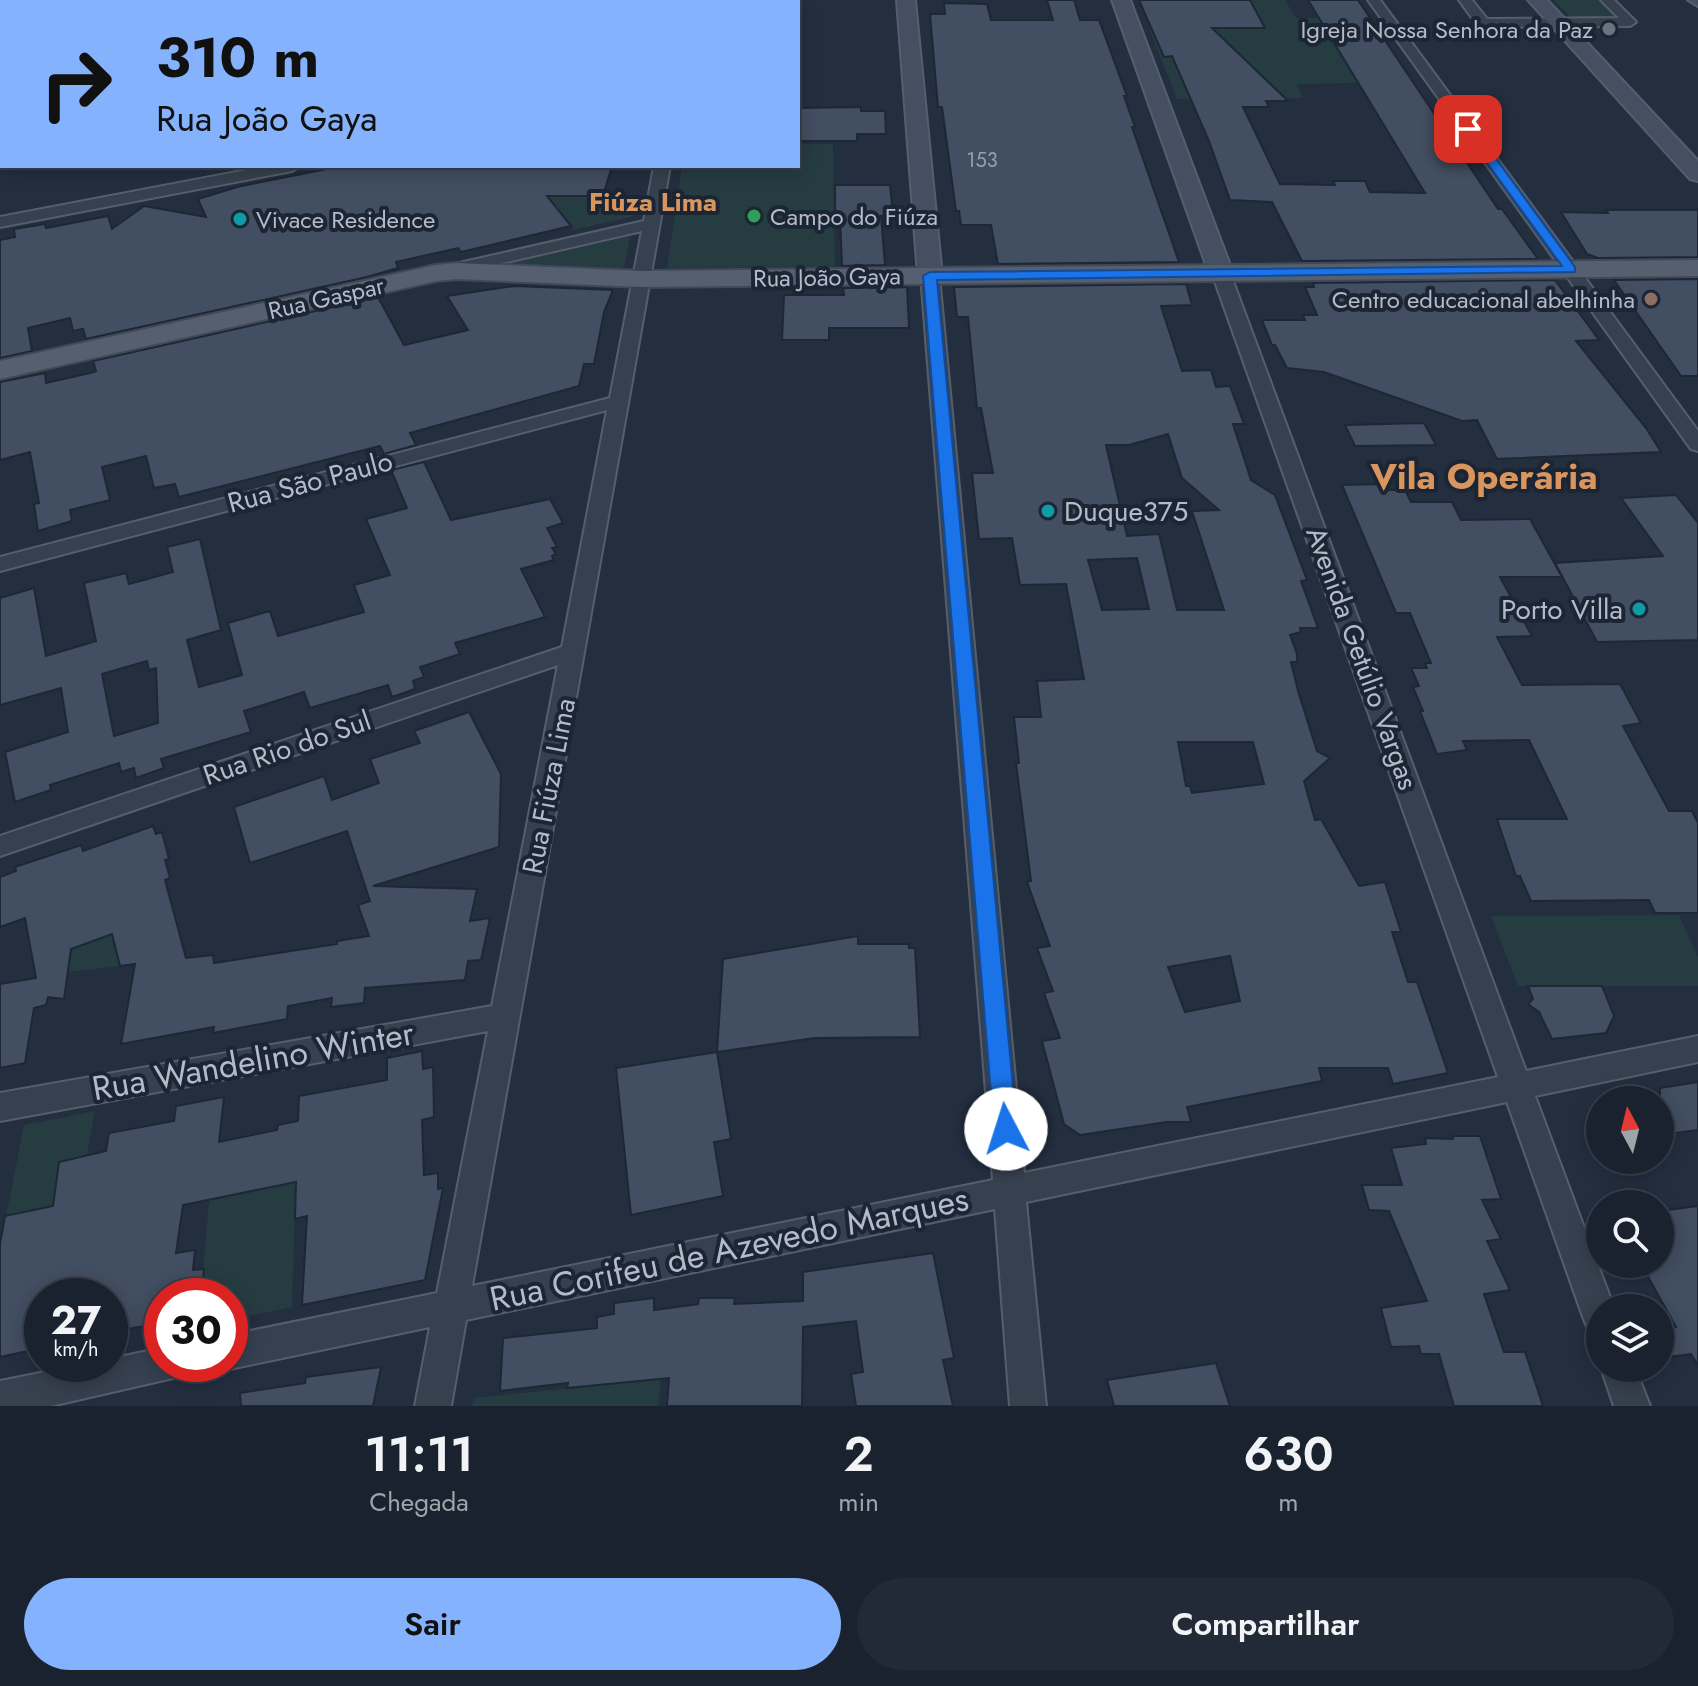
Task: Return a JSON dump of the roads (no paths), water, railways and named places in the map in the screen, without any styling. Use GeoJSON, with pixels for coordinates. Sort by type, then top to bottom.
{"type":"FeatureCollection","features":[{"type":"Feature","properties":{"kind":"main road","name":"Rua João Gaya"},"geometry":{"type":"LineString","coordinates":[[436,273],[642,279],[1698,268]]}},
{"type":"Feature","properties":{"kind":"main road","name":"Rua Gaspar"},"geometry":{"type":"LineString","coordinates":[[0,370],[436,273]]}},
{"type":"Feature","properties":{"kind":"street"},"geometry":{"type":"LineString","coordinates":[[906,0],[1028,1406]]}},
{"type":"Feature","properties":{"kind":"street","name":"Avenida Getúlio Vargas"},"geometry":{"type":"LineString","coordinates":[[1121,0],[1592,1294]]}},
{"type":"Feature","properties":{"kind":"street"},"geometry":{"type":"LineString","coordinates":[[1374,0],[1698,445]]}},
{"type":"Feature","properties":{"kind":"street"},"geometry":{"type":"LineString","coordinates":[[1465,0],[1483,23],[1630,22],[1607,0]]}},
{"type":"Feature","properties":{"kind":"street"},"geometry":{"type":"LineString","coordinates":[[1537,0],[1698,174]]}},
{"type":"Feature","properties":{"kind":"street"},"geometry":{"type":"LineString","coordinates":[[0,222],[282,168]]}},
{"type":"Feature","properties":{"kind":"street","name":"Rua Fiúza Lima"},"geometry":{"type":"LineString","coordinates":[[433,1406],[662,168]]}},
{"type":"Feature","properties":{"kind":"street","name":"Rua Gaspar"},"geometry":{"type":"LineString","coordinates":[[436,273],[652,224]]}},
{"type":"Feature","properties":{"kind":"street","name":"Rua São Paulo"},"geometry":{"type":"LineString","coordinates":[[0,564],[619,401]]}},
{"type":"Feature","properties":{"kind":"street","name":"Rua Rio do Sul"},"geometry":{"type":"LineString","coordinates":[[0,846],[574,651]]}},
{"type":"Feature","properties":{"kind":"street","name":"Rua Wandelino Winter"},"geometry":{"type":"LineString","coordinates":[[0,1107],[505,1016]]}},
{"type":"Feature","properties":{"kind":"street","name":"Rua Corifeu de Azevedo Marques"},"geometry":{"type":"LineString","coordinates":[[248,1348],[1698,1049]]}},
{"type":"Feature","properties":{"kind":"street"},"geometry":{"type":"LineString","coordinates":[[0,1399],[144,1369]]}},
{"type":"Feature","properties":{"kind":"street"},"geometry":{"type":"LineString","coordinates":[[1623,1382],[1632,1406]]}},
{"type":"Feature","properties":{"kind":"place","name":"Igreja Nossa Senhora da Paz"},"geometry":{"type":"Point","coordinates":[1609,29]}},
{"type":"Feature","properties":{"kind":"place","name":"Campo do Fiúza"},"geometry":{"type":"Point","coordinates":[754,216]}},
{"type":"Feature","properties":{"kind":"place","name":"Vivace Residence"},"geometry":{"type":"Point","coordinates":[240,219]}},
{"type":"Feature","properties":{"kind":"place","name":"Centro educacional abelhinha"},"geometry":{"type":"Point","coordinates":[1651,299]}},
{"type":"Feature","properties":{"kind":"place","name":"Duque375"},"geometry":{"type":"Point","coordinates":[1048,511]}},
{"type":"Feature","properties":{"kind":"place","name":"Porto Villa"},"geometry":{"type":"Point","coordinates":[1639,609]}},
{"type":"Feature","properties":{"kind":"district","name":"Fiúza Lima"},"geometry":{"type":"Point","coordinates":[653,202]}},
{"type":"Feature","properties":{"kind":"district","name":"Vila Operária"},"geometry":{"type":"Point","coordinates":[1484,476]}}]}
